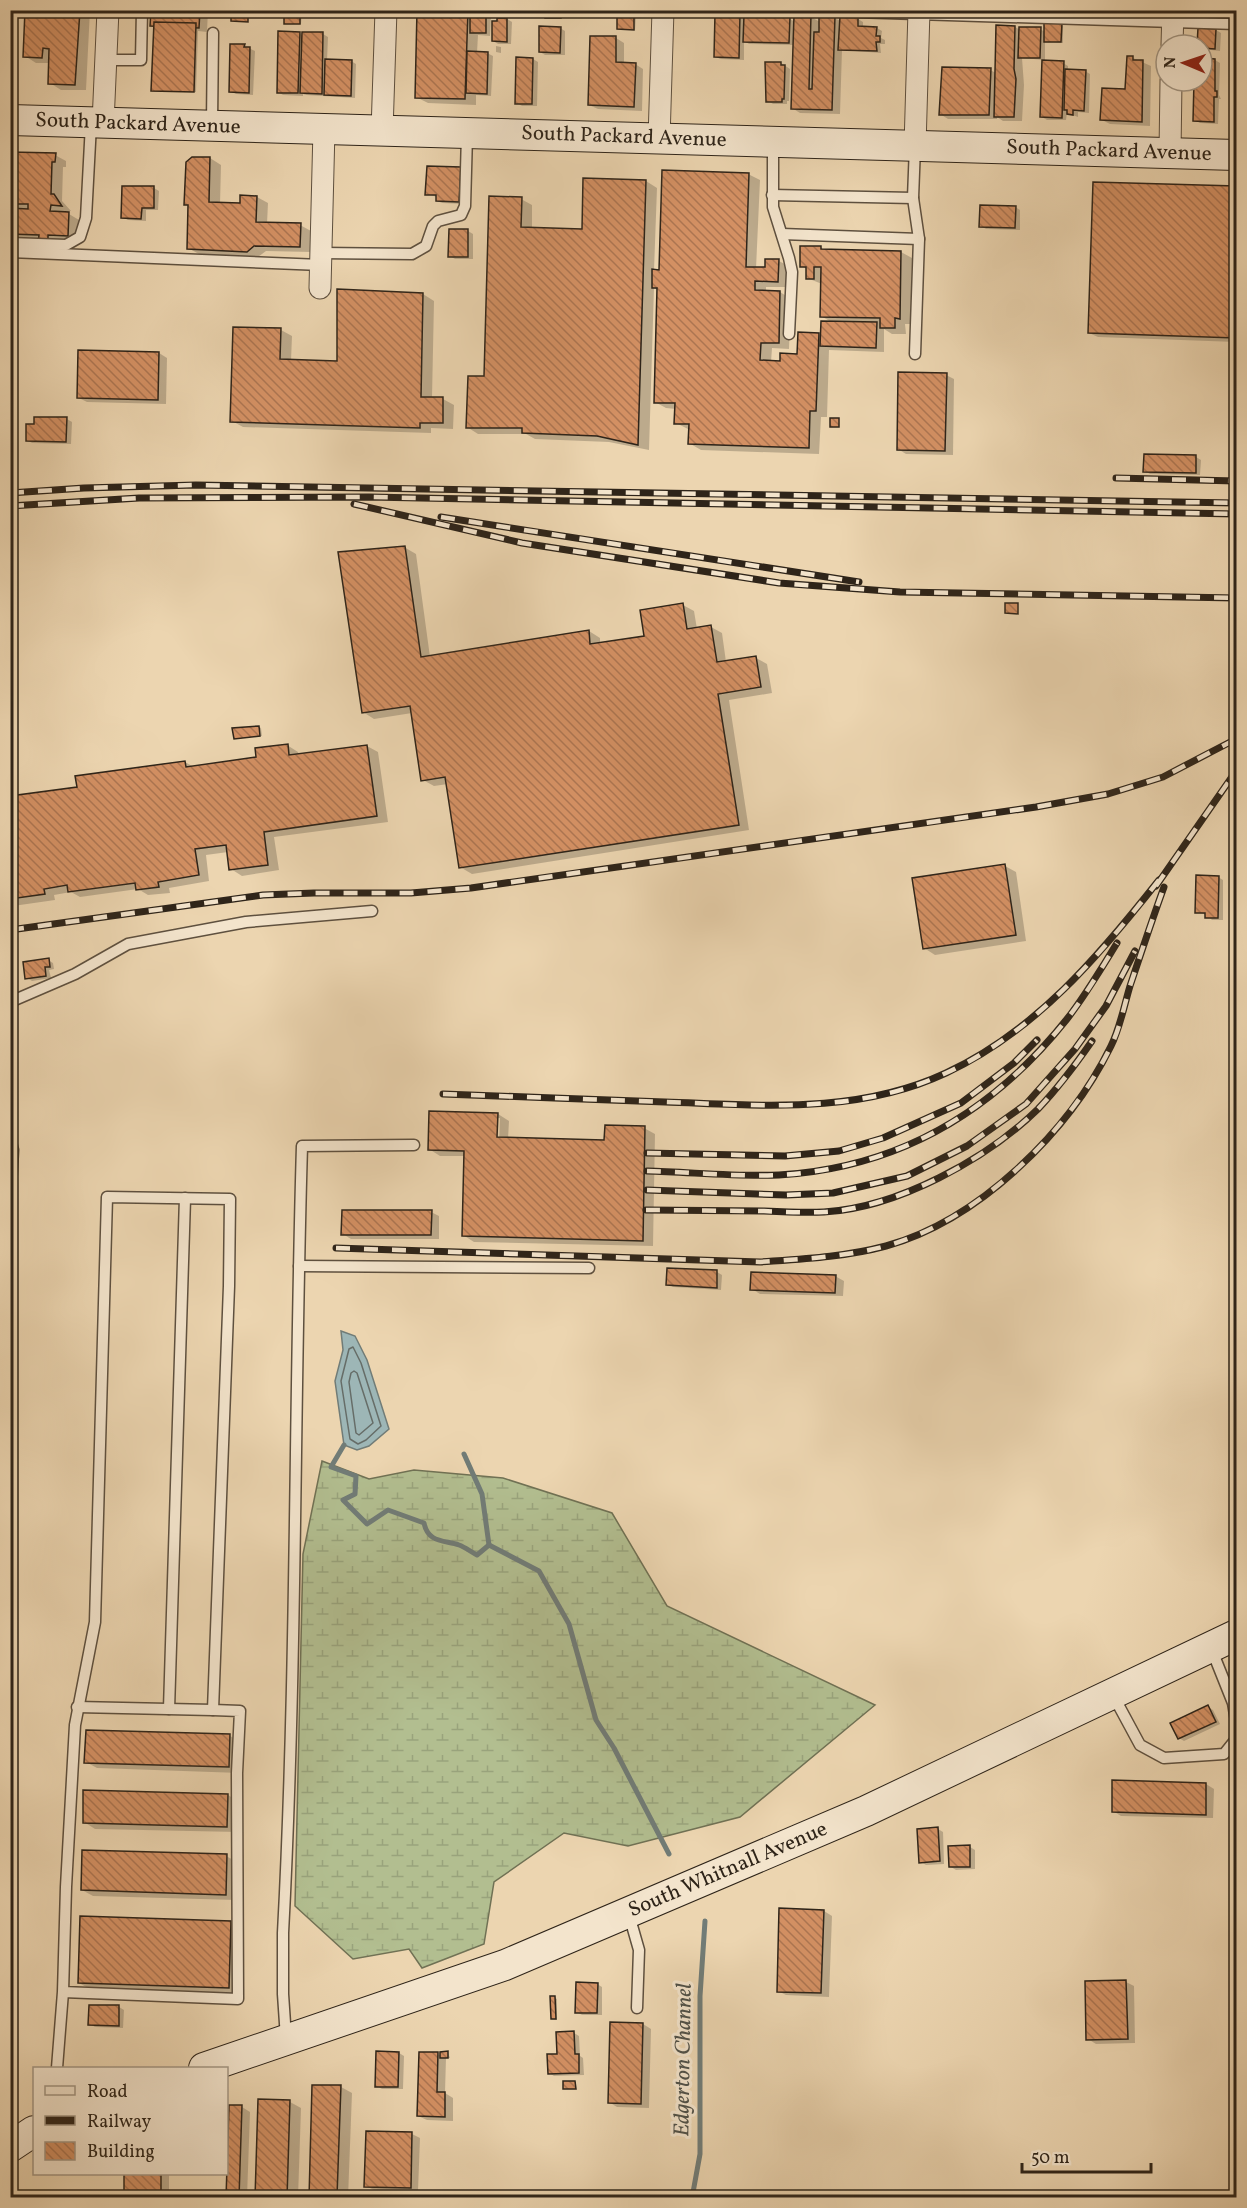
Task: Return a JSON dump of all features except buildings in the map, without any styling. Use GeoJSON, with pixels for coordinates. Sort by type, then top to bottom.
{"type":"FeatureCollection","features":[{"type":"Feature","properties":{"kind":"street"},"geometry":{"type":"LineString","coordinates":[[97,123],[106,60],[108,10]]}},
{"type":"Feature","properties":{"kind":"street"},"geometry":{"type":"LineString","coordinates":[[382,131],[386,10]]}},
{"type":"Feature","properties":{"kind":"street"},"geometry":{"type":"LineString","coordinates":[[659,139],[663,10]]}},
{"type":"Feature","properties":{"kind":"street"},"geometry":{"type":"LineString","coordinates":[[915,146],[919,13]]}},
{"type":"Feature","properties":{"kind":"street"},"geometry":{"type":"LineString","coordinates":[[1172,33],[1173,17]]}},
{"type":"Feature","properties":{"kind":"street"},"geometry":{"type":"LineString","coordinates":[[1170,153],[1171,93]]}},
{"type":"Feature","properties":{"kind":"street","name":"South Packard Avenue"},"geometry":{"type":"LineString","coordinates":[[10,120],[1236,155]]}},
{"type":"Feature","properties":{"kind":"street"},"geometry":{"type":"LineString","coordinates":[[320,288],[324,129]]}},
{"type":"Feature","properties":{"kind":"street","name":"South Whitnall Avenue"},"geometry":{"type":"LineString","coordinates":[[207,2067],[505,1965],[866,1811],[1224,1641]]}},
{"type":"Feature","properties":{"kind":"street"},"geometry":{"type":"LineString","coordinates":[[10,2147],[33,2132]]}},
{"type":"Feature","properties":{"kind":"lane"},"geometry":{"type":"LineString","coordinates":[[106,60],[141,60],[142,10]]}},
{"type":"Feature","properties":{"kind":"lane"},"geometry":{"type":"LineString","coordinates":[[790,10],[1173,17],[1236,24]]}},
{"type":"Feature","properties":{"kind":"lane"},"geometry":{"type":"LineString","coordinates":[[212,126],[213,33]]}},
{"type":"Feature","properties":{"kind":"lane"},"geometry":{"type":"LineString","coordinates":[[10,243],[66,245],[80,237],[86,218],[97,123]]}},
{"type":"Feature","properties":{"kind":"lane"},"geometry":{"type":"LineString","coordinates":[[10,252],[321,259],[412,254],[426,246],[438,221],[461,215],[465,206],[467,133]]}},
{"type":"Feature","properties":{"kind":"lane"},"geometry":{"type":"LineString","coordinates":[[773,142],[773,207],[792,272],[789,333]]}},
{"type":"Feature","properties":{"kind":"lane"},"geometry":{"type":"LineString","coordinates":[[915,146],[913,198],[919,239],[915,354]]}},
{"type":"Feature","properties":{"kind":"lane"},"geometry":{"type":"LineString","coordinates":[[772,195],[913,198]]}},
{"type":"Feature","properties":{"kind":"lane"},"geometry":{"type":"LineString","coordinates":[[782,234],[919,239]]}},
{"type":"Feature","properties":{"kind":"lane"},"geometry":{"type":"LineString","coordinates":[[10,1002],[75,974],[128,944],[246,922],[372,911]]}},
{"type":"Feature","properties":{"kind":"lane"},"geometry":{"type":"LineString","coordinates":[[10,1139],[13,1150],[10,1203]]}},
{"type":"Feature","properties":{"kind":"lane"},"geometry":{"type":"LineString","coordinates":[[286,2041],[283,1933],[296,1511],[302,1146],[414,1145]]}},
{"type":"Feature","properties":{"kind":"lane"},"geometry":{"type":"LineString","coordinates":[[57,2067],[77,1707],[95,1622],[107,1197],[230,1199],[229,1287],[213,1710]]}},
{"type":"Feature","properties":{"kind":"lane"},"geometry":{"type":"LineString","coordinates":[[169,1709],[185,1198]]}},
{"type":"Feature","properties":{"kind":"lane"},"geometry":{"type":"LineString","coordinates":[[299,1266],[589,1268]]}},
{"type":"Feature","properties":{"kind":"lane"},"geometry":{"type":"LineString","coordinates":[[1224,1641],[1236,1721]]}},
{"type":"Feature","properties":{"kind":"lane"},"geometry":{"type":"LineString","coordinates":[[1113,1694],[1140,1746],[1164,1758],[1224,1754],[1236,1739]]}},
{"type":"Feature","properties":{"kind":"lane"},"geometry":{"type":"LineString","coordinates":[[63,1992],[238,1999],[237,1773],[240,1711],[77,1707]]}},
{"type":"Feature","properties":{"kind":"lane"},"geometry":{"type":"LineString","coordinates":[[628,1912],[639,1950],[637,2008]]}},
{"type":"Feature","properties":{"kind":"green space"},"geometry":{"type":"Polygon","coordinates":[[[322,1461],[369,1479],[414,1470],[503,1478],[612,1513],[667,1606],[875,1705],[740,1817],[628,1846],[564,1833],[494,1882],[484,1944],[422,1968],[409,1949],[353,1959],[295,1906],[303,1554],[322,1461]]]}},
{"type":"Feature","properties":{"kind":"water"},"geometry":{"type":"Polygon","coordinates":[[[341,1331],[355,1336],[367,1360],[389,1429],[369,1446],[357,1450],[344,1445],[335,1381],[343,1350],[341,1331]]]}},
{"type":"Feature","properties":{"kind":"waterway","name":"Edgerton Channel"},"geometry":{"type":"LineString","coordinates":[[344,1445],[331,1467],[356,1476],[355,1494],[343,1500],[367,1524],[388,1510],[424,1523],[429,1534],[437,1540],[461,1546],[477,1555],[489,1545]]}},
{"type":"Feature","properties":{"kind":"waterway"},"geometry":{"type":"LineString","coordinates":[[464,1454],[482,1494],[489,1545]]}},
{"type":"Feature","properties":{"kind":"waterway","name":"Edgerton Channel"},"geometry":{"type":"LineString","coordinates":[[489,1545],[539,1571],[569,1624],[596,1720],[614,1748],[669,1854]]}},
{"type":"Feature","properties":{"kind":"waterway","name":"Edgerton Channel"},"geometry":{"type":"LineString","coordinates":[[692,2198],[700,2154],[700,1996],[705,1921]]}},
{"type":"Feature","properties":{"kind":"railway"},"geometry":{"type":"LineString","coordinates":[[1116,478],[1236,481]]}},
{"type":"Feature","properties":{"kind":"railway"},"geometry":{"type":"LineString","coordinates":[[10,493],[84,488],[196,485],[1236,503]]}},
{"type":"Feature","properties":{"kind":"railway"},"geometry":{"type":"LineString","coordinates":[[10,506],[139,498],[369,497],[1236,514]]}},
{"type":"Feature","properties":{"kind":"railway"},"geometry":{"type":"LineString","coordinates":[[354,504],[522,543],[779,583],[900,592],[1236,598]]}},
{"type":"Feature","properties":{"kind":"railway"},"geometry":{"type":"LineString","coordinates":[[441,517],[859,582]]}},
{"type":"Feature","properties":{"kind":"railway"},"geometry":{"type":"LineString","coordinates":[[10,930],[263,895],[411,893],[471,888],[1036,807],[1108,794],[1163,777],[1236,739]]}},
{"type":"Feature","properties":{"kind":"railway"},"geometry":{"type":"LineString","coordinates":[[1156,886],[1236,771]]}},
{"type":"Feature","properties":{"kind":"railway"},"geometry":{"type":"LineString","coordinates":[[443,1094],[772,1105],[843,1101],[877,1096],[912,1086],[946,1073],[979,1056],[1037,1014],[1089,963],[1159,880]]}},
{"type":"Feature","properties":{"kind":"railway"},"geometry":{"type":"LineString","coordinates":[[336,1248],[760,1262],[855,1253],[886,1246],[921,1233],[954,1216],[987,1194],[1018,1168],[1071,1110],[1093,1078],[1114,1039],[1164,887]]}},
{"type":"Feature","properties":{"kind":"railway"},"geometry":{"type":"LineString","coordinates":[[647,1171],[779,1175],[823,1170],[864,1161],[903,1147],[940,1129],[975,1107],[1008,1082],[1067,1019],[1117,943]]}},
{"type":"Feature","properties":{"kind":"railway"},"geometry":{"type":"LineString","coordinates":[[647,1190],[786,1195],[833,1193],[907,1176],[967,1146],[1026,1104],[1075,1049],[1106,1006],[1135,951]]}},
{"type":"Feature","properties":{"kind":"railway"},"geometry":{"type":"LineString","coordinates":[[647,1153],[785,1156],[839,1151],[883,1138],[961,1103],[1014,1063],[1037,1040]]}},
{"type":"Feature","properties":{"kind":"railway"},"geometry":{"type":"LineString","coordinates":[[646,1210],[824,1212],[881,1201],[910,1191],[967,1163],[1017,1128],[1053,1093],[1092,1041]]}}]}
